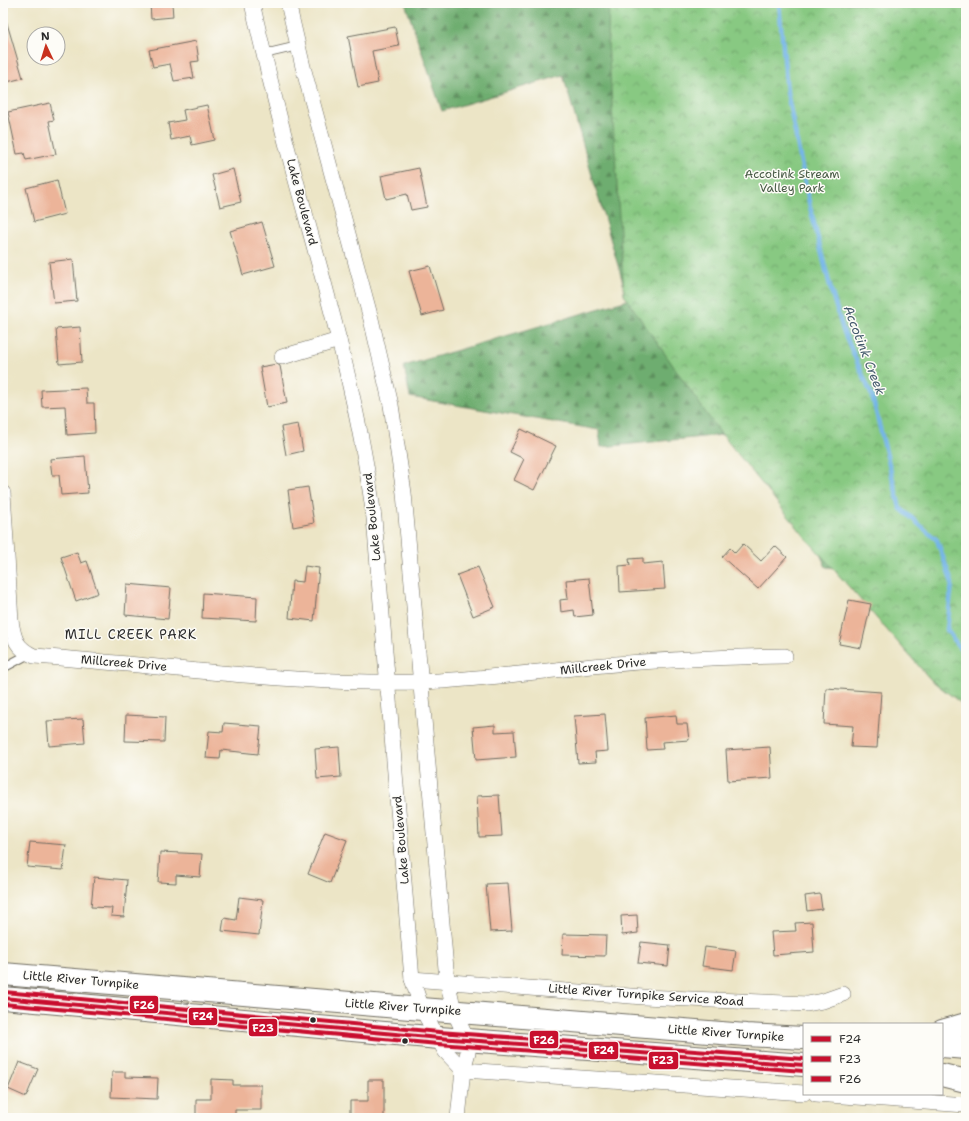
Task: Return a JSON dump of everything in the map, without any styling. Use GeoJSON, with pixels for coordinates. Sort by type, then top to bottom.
{"type":"FeatureCollection","features":[{"type":"Feature","properties":{"kind":"main road","name":"Little River Turnpike"},"geometry":{"type":"LineString","coordinates":[[3,974],[422,1010],[454,1011],[803,1038]]}},
{"type":"Feature","properties":{"kind":"main road"},"geometry":{"type":"LineString","coordinates":[[3,998],[439,1038],[803,1065]]}},
{"type":"Feature","properties":{"kind":"main road"},"geometry":{"type":"LineString","coordinates":[[943,1031],[966,1024]]}},
{"type":"Feature","properties":{"kind":"main road"},"geometry":{"type":"LineString","coordinates":[[943,1046],[966,1048]]}},
{"type":"Feature","properties":{"kind":"main road"},"geometry":{"type":"LineString","coordinates":[[943,1075],[966,1076]]}},
{"type":"Feature","properties":{"kind":"main road"},"geometry":{"type":"LineString","coordinates":[[943,1075],[966,1080]]}},
{"type":"Feature","properties":{"kind":"street","name":"Lake Boulevard"},"geometry":{"type":"LineString","coordinates":[[252,3],[294,172],[339,340],[356,410],[368,472],[374,518],[412,978],[422,1010],[445,1051],[463,1070]]}},
{"type":"Feature","properties":{"kind":"street"},"geometry":{"type":"LineString","coordinates":[[288,3],[298,46],[371,319],[391,405],[404,492],[447,980],[454,1011],[467,1040],[468,1055],[463,1070],[458,1118]]}},
{"type":"Feature","properties":{"kind":"street"},"geometry":{"type":"LineString","coordinates":[[282,357],[339,340]]}},
{"type":"Feature","properties":{"kind":"street"},"geometry":{"type":"LineString","coordinates":[[3,493],[11,621],[18,646],[29,654]]}},
{"type":"Feature","properties":{"kind":"street","name":"Millcreek Drive"},"geometry":{"type":"LineString","coordinates":[[29,654],[34,656],[222,673],[358,682],[421,682],[695,658],[785,656]]}},
{"type":"Feature","properties":{"kind":"street","name":"Little River Turnpike Service Road"},"geometry":{"type":"LineString","coordinates":[[412,978],[642,997],[807,1004],[823,1001],[843,994]]}},
{"type":"Feature","properties":{"kind":"street"},"geometry":{"type":"LineString","coordinates":[[463,1070],[803,1093]]}},
{"type":"Feature","properties":{"kind":"street"},"geometry":{"type":"LineString","coordinates":[[831,1095],[966,1104]]}},
{"type":"Feature","properties":{"kind":"lane"},"geometry":{"type":"LineString","coordinates":[[264,54],[298,46]]}},
{"type":"Feature","properties":{"kind":"lane"},"geometry":{"type":"LineString","coordinates":[[3,668],[29,654]]}},
{"type":"Feature","properties":{"kind":"green space","name":"Accotink Stream Valley Park"},"geometry":{"type":"Polygon","coordinates":[[[405,3],[966,3],[923,576],[826,567],[764,431],[601,447],[599,430],[410,397],[404,366],[628,300],[563,75],[442,111],[405,3]]]}},
{"type":"Feature","properties":{"kind":"green space","name":"Accotink Stream Valley Park"},"geometry":{"type":"Polygon","coordinates":[[[609,3],[966,3],[966,707],[931,680],[806,538],[715,426],[624,295],[608,42],[609,3]]]}},
{"type":"Feature","properties":{"kind":"building"},"geometry":{"type":"Polygon","coordinates":[[[150,3],[172,3],[173,17],[151,19],[150,3]]]}},
{"type":"Feature","properties":{"kind":"building"},"geometry":{"type":"Polygon","coordinates":[[[6,20],[23,78],[3,83],[3,21],[6,20]]]}},
{"type":"Feature","properties":{"kind":"building"},"geometry":{"type":"Polygon","coordinates":[[[395,27],[399,46],[372,51],[378,83],[358,87],[348,36],[395,27]]]}},
{"type":"Feature","properties":{"kind":"building"},"geometry":{"type":"Polygon","coordinates":[[[196,41],[199,61],[191,62],[194,78],[174,81],[170,64],[153,67],[149,50],[196,41]]]}},
{"type":"Feature","properties":{"kind":"building"},"geometry":{"type":"Polygon","coordinates":[[[50,103],[54,120],[49,121],[56,154],[26,160],[24,153],[17,154],[8,112],[50,103]]]}},
{"type":"Feature","properties":{"kind":"building"},"geometry":{"type":"Polygon","coordinates":[[[207,105],[215,140],[192,145],[190,136],[171,140],[168,123],[185,120],[183,110],[207,105]]]}},
{"type":"Feature","properties":{"kind":"building"},"geometry":{"type":"Polygon","coordinates":[[[419,168],[427,207],[411,210],[407,194],[386,199],[381,176],[419,168]]]}},
{"type":"Feature","properties":{"kind":"building"},"geometry":{"type":"Polygon","coordinates":[[[233,169],[241,202],[220,207],[212,175],[233,169]]]}},
{"type":"Feature","properties":{"kind":"building"},"geometry":{"type":"Polygon","coordinates":[[[57,180],[65,214],[34,222],[26,188],[57,180]]]}},
{"type":"Feature","properties":{"kind":"building"},"geometry":{"type":"Polygon","coordinates":[[[262,222],[275,266],[243,275],[230,231],[262,222]]]}},
{"type":"Feature","properties":{"kind":"building"},"geometry":{"type":"Polygon","coordinates":[[[73,259],[77,301],[54,303],[49,262],[73,259]]]}},
{"type":"Feature","properties":{"kind":"building"},"geometry":{"type":"Polygon","coordinates":[[[430,266],[443,310],[422,316],[409,271],[430,266]]]}},
{"type":"Feature","properties":{"kind":"building"},"geometry":{"type":"Polygon","coordinates":[[[80,327],[82,362],[59,364],[56,329],[80,327]]]}},
{"type":"Feature","properties":{"kind":"building"},"geometry":{"type":"Polygon","coordinates":[[[277,364],[280,366],[287,403],[267,407],[260,367],[277,364]]]}},
{"type":"Feature","properties":{"kind":"building"},"geometry":{"type":"Polygon","coordinates":[[[86,388],[87,403],[94,403],[95,433],[67,435],[65,406],[42,407],[41,390],[86,388]]]}},
{"type":"Feature","properties":{"kind":"building"},"geometry":{"type":"Polygon","coordinates":[[[298,424],[303,451],[286,455],[281,427],[298,424]]]}},
{"type":"Feature","properties":{"kind":"building"},"geometry":{"type":"Polygon","coordinates":[[[521,429],[556,446],[534,490],[514,480],[524,459],[510,452],[521,429]]]}},
{"type":"Feature","properties":{"kind":"building"},"geometry":{"type":"Polygon","coordinates":[[[85,456],[88,493],[61,495],[59,475],[52,475],[50,459],[85,456]]]}},
{"type":"Feature","properties":{"kind":"building"},"geometry":{"type":"Polygon","coordinates":[[[308,487],[314,523],[293,527],[288,490],[308,487]]]}},
{"type":"Feature","properties":{"kind":"building"},"geometry":{"type":"Polygon","coordinates":[[[743,544],[761,561],[775,546],[787,557],[758,589],[722,557],[730,548],[735,553],[743,544]]]}},
{"type":"Feature","properties":{"kind":"building"},"geometry":{"type":"Polygon","coordinates":[[[77,552],[81,563],[87,561],[98,593],[76,601],[61,557],[77,552]]]}},
{"type":"Feature","properties":{"kind":"building"},"geometry":{"type":"Polygon","coordinates":[[[643,558],[643,564],[663,562],[665,589],[620,592],[619,566],[630,565],[629,559],[643,558]]]}},
{"type":"Feature","properties":{"kind":"building"},"geometry":{"type":"Polygon","coordinates":[[[305,566],[319,568],[314,621],[289,618],[292,581],[303,582],[305,566]]]}},
{"type":"Feature","properties":{"kind":"building"},"geometry":{"type":"Polygon","coordinates":[[[478,567],[495,607],[473,616],[457,575],[478,567]]]}},
{"type":"Feature","properties":{"kind":"building"},"geometry":{"type":"Polygon","coordinates":[[[589,578],[593,615],[575,617],[574,610],[561,612],[560,600],[568,599],[566,580],[589,578]]]}},
{"type":"Feature","properties":{"kind":"building"},"geometry":{"type":"Polygon","coordinates":[[[127,584],[171,588],[168,619],[125,615],[127,584]]]}},
{"type":"Feature","properties":{"kind":"building"},"geometry":{"type":"Polygon","coordinates":[[[203,593],[257,597],[256,621],[202,618],[203,593]]]}},
{"type":"Feature","properties":{"kind":"building"},"geometry":{"type":"Polygon","coordinates":[[[849,600],[871,604],[861,648],[839,644],[849,600]]]}},
{"type":"Feature","properties":{"kind":"building"},"geometry":{"type":"Polygon","coordinates":[[[826,688],[881,692],[877,748],[851,747],[853,726],[824,724],[826,688]]]}},
{"type":"Feature","properties":{"kind":"building"},"geometry":{"type":"Polygon","coordinates":[[[605,714],[608,751],[595,752],[596,762],[578,763],[574,716],[605,714]]]}},
{"type":"Feature","properties":{"kind":"building"},"geometry":{"type":"Polygon","coordinates":[[[126,715],[165,717],[164,742],[125,741],[126,715]]]}},
{"type":"Feature","properties":{"kind":"building"},"geometry":{"type":"Polygon","coordinates":[[[676,715],[677,724],[687,724],[689,740],[662,742],[663,749],[647,750],[645,718],[676,715]]]}},
{"type":"Feature","properties":{"kind":"building"},"geometry":{"type":"Polygon","coordinates":[[[83,719],[85,743],[49,746],[47,721],[83,719]]]}},
{"type":"Feature","properties":{"kind":"building"},"geometry":{"type":"Polygon","coordinates":[[[224,723],[261,726],[258,754],[221,750],[220,759],[206,758],[209,731],[223,732],[224,723]]]}},
{"type":"Feature","properties":{"kind":"building"},"geometry":{"type":"Polygon","coordinates":[[[495,725],[495,732],[514,731],[516,757],[476,760],[473,727],[495,725]]]}},
{"type":"Feature","properties":{"kind":"building"},"geometry":{"type":"Polygon","coordinates":[[[339,747],[341,777],[317,779],[315,749],[339,747]]]}},
{"type":"Feature","properties":{"kind":"building"},"geometry":{"type":"Polygon","coordinates":[[[770,747],[772,778],[728,781],[726,750],[770,747]]]}},
{"type":"Feature","properties":{"kind":"building"},"geometry":{"type":"Polygon","coordinates":[[[499,795],[502,836],[479,837],[477,796],[499,795]]]}},
{"type":"Feature","properties":{"kind":"building"},"geometry":{"type":"Polygon","coordinates":[[[325,832],[347,840],[330,883],[308,874],[325,832]]]}},
{"type":"Feature","properties":{"kind":"building"},"geometry":{"type":"Polygon","coordinates":[[[30,842],[66,845],[63,870],[27,867],[30,842]]]}},
{"type":"Feature","properties":{"kind":"building"},"geometry":{"type":"Polygon","coordinates":[[[160,852],[202,854],[200,877],[176,875],[176,883],[158,882],[160,852]]]}},
{"type":"Feature","properties":{"kind":"building"},"geometry":{"type":"Polygon","coordinates":[[[94,877],[127,880],[124,917],[111,916],[112,908],[91,907],[94,877]]]}},
{"type":"Feature","properties":{"kind":"building"},"geometry":{"type":"Polygon","coordinates":[[[508,883],[512,931],[490,932],[486,884],[508,883]]]}},
{"type":"Feature","properties":{"kind":"building"},"geometry":{"type":"Polygon","coordinates":[[[820,894],[822,909],[807,911],[805,896],[820,894]]]}},
{"type":"Feature","properties":{"kind":"building"},"geometry":{"type":"Polygon","coordinates":[[[239,897],[263,900],[259,935],[222,931],[224,918],[236,920],[239,897]]]}},
{"type":"Feature","properties":{"kind":"building"},"geometry":{"type":"Polygon","coordinates":[[[637,915],[638,933],[622,935],[621,916],[637,915]]]}},
{"type":"Feature","properties":{"kind":"building"},"geometry":{"type":"Polygon","coordinates":[[[812,922],[814,952],[773,955],[771,932],[796,931],[795,923],[812,922]]]}},
{"type":"Feature","properties":{"kind":"building"},"geometry":{"type":"Polygon","coordinates":[[[563,934],[606,935],[605,956],[562,955],[563,934]]]}},
{"type":"Feature","properties":{"kind":"building"},"geometry":{"type":"Polygon","coordinates":[[[641,942],[670,945],[668,966],[638,963],[641,942]]]}},
{"type":"Feature","properties":{"kind":"building"},"geometry":{"type":"Polygon","coordinates":[[[705,947],[736,951],[733,970],[702,966],[705,947]]]}},
{"type":"Feature","properties":{"kind":"building"},"geometry":{"type":"Polygon","coordinates":[[[19,1062],[38,1069],[26,1097],[8,1089],[19,1062]]]}},
{"type":"Feature","properties":{"kind":"building"},"geometry":{"type":"Polygon","coordinates":[[[112,1072],[125,1072],[125,1077],[158,1078],[157,1099],[111,1097],[112,1072]]]}},
{"type":"Feature","properties":{"kind":"building"},"geometry":{"type":"Polygon","coordinates":[[[211,1079],[233,1080],[233,1085],[261,1085],[261,1110],[235,1110],[235,1118],[196,1118],[196,1099],[211,1099],[211,1079]]]}},
{"type":"Feature","properties":{"kind":"building"},"geometry":{"type":"Polygon","coordinates":[[[368,1080],[384,1080],[384,1118],[350,1118],[350,1101],[368,1101],[368,1080]]]}},
{"type":"Feature","properties":{"kind":"waterway","name":"Accotink Creek"},"geometry":{"type":"LineString","coordinates":[[779,3],[787,92],[810,207],[831,290],[843,330],[872,396],[900,508],[937,540],[952,583],[947,630],[966,657]]}},
{"type":"Feature","properties":{"kind":"transit line","name":"F26"},"geometry":{"type":"LineString","coordinates":[[4,992],[439,1032],[803,1059]]}},
{"type":"Feature","properties":{"kind":"transit line","name":"F24"},"geometry":{"type":"LineString","coordinates":[[3,998],[439,1038],[803,1065]]}},
{"type":"Feature","properties":{"kind":"transit line","name":"F23"},"geometry":{"type":"LineString","coordinates":[[3,1004],[438,1044],[803,1071]]}},
{"type":"Feature","properties":{"kind":"district","name":"MILL CREEK PARK"},"geometry":{"type":"Point","coordinates":[131,634]}}]}
